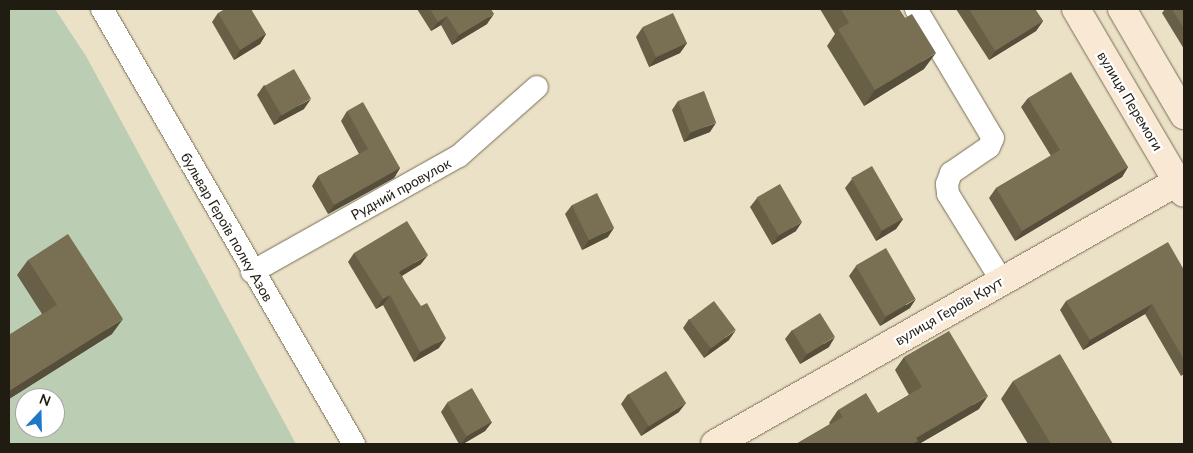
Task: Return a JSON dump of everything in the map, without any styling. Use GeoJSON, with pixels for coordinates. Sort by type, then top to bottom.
{"type":"FeatureCollection","features":[{"type":"Feature","properties":{"kind":"street","name":"бульвар Героїв полку Азов"},"geometry":{"type":"LineString","coordinates":[[102,9],[252,272],[354,444]]}},
{"type":"Feature","properties":{"kind":"street"},"geometry":{"type":"LineString","coordinates":[[916,9],[992,136],[989,147],[951,173],[947,184],[948,194],[1002,281]]}},
{"type":"Feature","properties":{"kind":"street","name":"вулиця Перемоги"},"geometry":{"type":"LineString","coordinates":[[1076,9],[1182,184]]}},
{"type":"Feature","properties":{"kind":"street"},"geometry":{"type":"LineString","coordinates":[[1122,9],[1184,115]]}},
{"type":"Feature","properties":{"kind":"street","name":"Рудний провулок"},"geometry":{"type":"LineString","coordinates":[[252,272],[459,156],[537,88]]}},
{"type":"Feature","properties":{"kind":"street","name":"вулиця Героїв Крут"},"geometry":{"type":"LineString","coordinates":[[714,444],[1002,281],[1182,184]]}},
{"type":"Feature","properties":{"kind":"green space"},"geometry":{"type":"Polygon","coordinates":[[[9,9],[55,9],[86,56],[296,444],[9,444],[9,9]]]}},
{"type":"Feature","properties":{"kind":"building"},"geometry":{"type":"Polygon","coordinates":[[[225,9],[251,9],[266,34],[240,50],[218,13],[225,9]]]}},
{"type":"Feature","properties":{"kind":"building"},"geometry":{"type":"Polygon","coordinates":[[[430,9],[491,9],[494,14],[459,35],[447,16],[438,22],[430,9]]]}},
{"type":"Feature","properties":{"kind":"building"},"geometry":{"type":"Polygon","coordinates":[[[841,9],[899,9],[905,18],[912,14],[936,53],[875,90],[838,29],[849,23],[841,9]]]}},
{"type":"Feature","properties":{"kind":"building"},"geometry":{"type":"Polygon","coordinates":[[[969,9],[1035,9],[1043,21],[995,51],[969,9]]]}},
{"type":"Feature","properties":{"kind":"building"},"geometry":{"type":"Polygon","coordinates":[[[1172,9],[1184,9],[1184,29],[1172,9]]]}},
{"type":"Feature","properties":{"kind":"building"},"geometry":{"type":"Polygon","coordinates":[[[673,13],[687,43],[656,57],[642,27],[673,13]]]}},
{"type":"Feature","properties":{"kind":"building"},"geometry":{"type":"Polygon","coordinates":[[[294,69],[311,98],[282,115],[265,86],[294,69]]]}},
{"type":"Feature","properties":{"kind":"building"},"geometry":{"type":"Polygon","coordinates":[[[1071,72],[1128,167],[1022,231],[996,188],[1060,150],[1028,98],[1071,72]]]}},
{"type":"Feature","properties":{"kind":"building"},"geometry":{"type":"Polygon","coordinates":[[[704,91],[716,123],[690,133],[678,101],[704,91]]]}},
{"type":"Feature","properties":{"kind":"building"},"geometry":{"type":"Polygon","coordinates":[[[363,102],[400,168],[334,205],[318,176],[368,149],[347,111],[363,102]]]}},
{"type":"Feature","properties":{"kind":"building"},"geometry":{"type":"Polygon","coordinates":[[[872,166],[902,219],[882,231],[851,178],[872,166]]]}},
{"type":"Feature","properties":{"kind":"building"},"geometry":{"type":"Polygon","coordinates":[[[780,184],[802,222],[779,236],[757,198],[780,184]]]}},
{"type":"Feature","properties":{"kind":"building"},"geometry":{"type":"Polygon","coordinates":[[[597,193],[614,228],[589,240],[572,205],[597,193]]]}},
{"type":"Feature","properties":{"kind":"building"},"geometry":{"type":"Polygon","coordinates":[[[407,221],[428,255],[399,272],[421,306],[427,303],[446,338],[420,352],[390,295],[383,299],[354,253],[407,221]]]}},
{"type":"Feature","properties":{"kind":"building"},"geometry":{"type":"Polygon","coordinates":[[[68,234],[123,319],[9,391],[9,335],[57,305],[28,260],[68,234]]]}},
{"type":"Feature","properties":{"kind":"building"},"geometry":{"type":"Polygon","coordinates":[[[1168,242],[1184,270],[1184,360],[1152,304],[1090,340],[1066,301],[1168,242]]]}},
{"type":"Feature","properties":{"kind":"building"},"geometry":{"type":"Polygon","coordinates":[[[886,248],[916,299],[885,317],[856,266],[886,248]]]}},
{"type":"Feature","properties":{"kind":"building"},"geometry":{"type":"Polygon","coordinates":[[[714,301],[736,330],[711,348],[689,320],[714,301]]]}},
{"type":"Feature","properties":{"kind":"building"},"geometry":{"type":"Polygon","coordinates":[[[820,313],[835,337],[807,354],[792,330],[820,313]]]}},
{"type":"Feature","properties":{"kind":"building"},"geometry":{"type":"Polygon","coordinates":[[[949,331],[988,396],[916,438],[918,441],[912,444],[796,444],[843,417],[838,410],[866,393],[878,413],[922,387],[904,357],[949,331]]]}},
{"type":"Feature","properties":{"kind":"building"},"geometry":{"type":"Polygon","coordinates":[[[1060,354],[1113,444],[1051,444],[1013,381],[1060,354]]]}},
{"type":"Feature","properties":{"kind":"building"},"geometry":{"type":"Polygon","coordinates":[[[666,371],[686,403],[649,427],[629,394],[666,371]]]}},
{"type":"Feature","properties":{"kind":"building"},"geometry":{"type":"Polygon","coordinates":[[[472,388],[492,422],[466,436],[447,402],[472,388]]]}}]}
